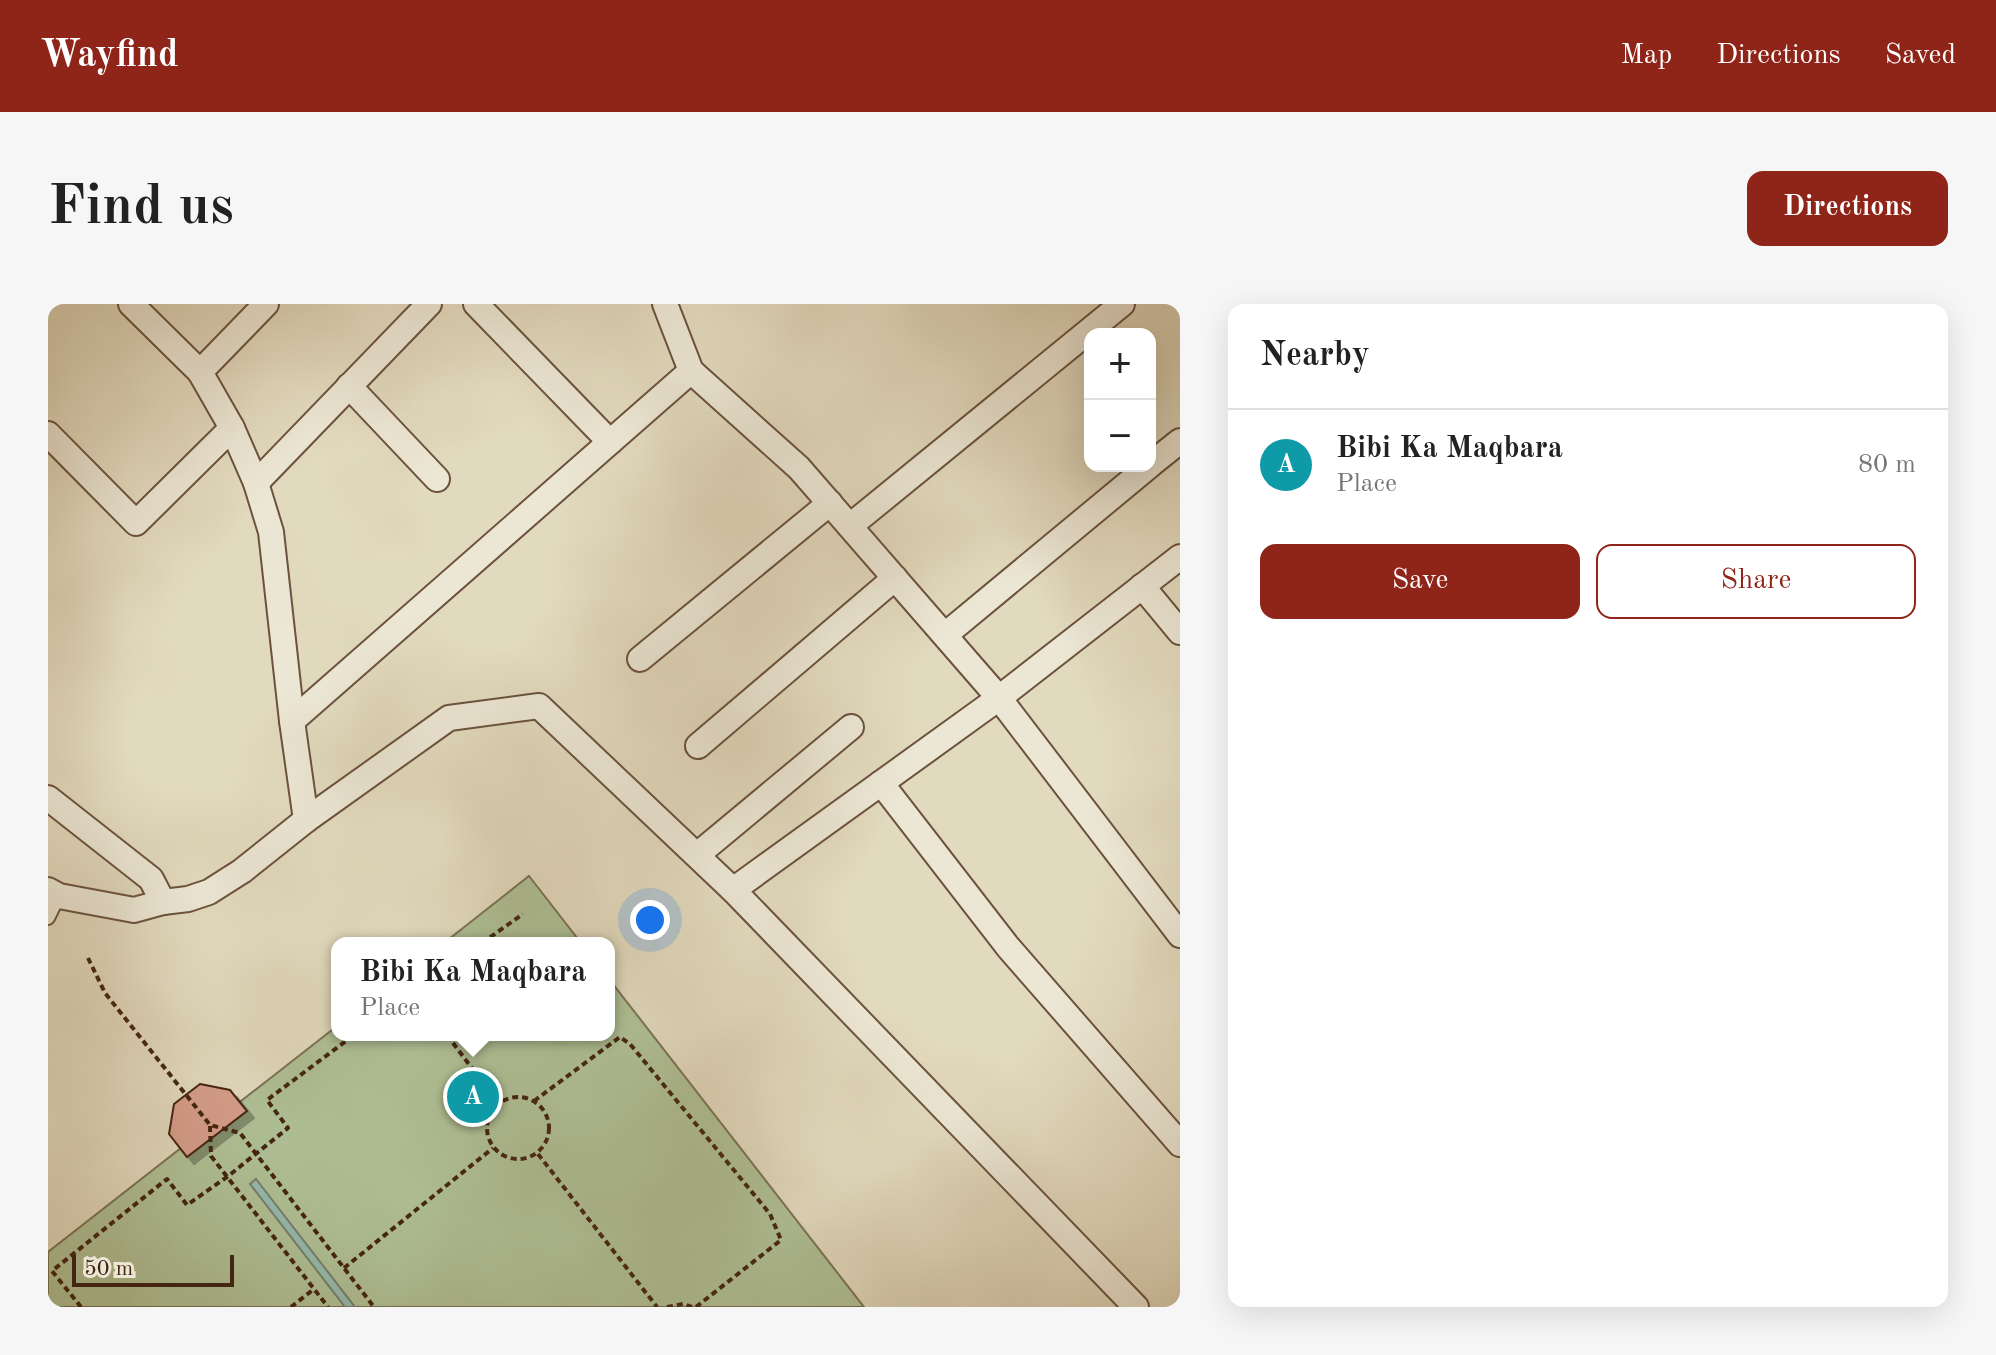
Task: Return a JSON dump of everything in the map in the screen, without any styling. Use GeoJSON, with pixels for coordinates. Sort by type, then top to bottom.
{"type":"FeatureCollection","features":[{"type":"Feature","properties":{"kind":"street"},"geometry":{"type":"LineString","coordinates":[[131,304],[200,372],[232,428],[256,483],[271,532],[306,820]]}},
{"type":"Feature","properties":{"kind":"street"},"geometry":{"type":"LineString","coordinates":[[200,372],[266,304]]}},
{"type":"Feature","properties":{"kind":"street"},"geometry":{"type":"LineString","coordinates":[[256,483],[429,304]]}},
{"type":"Feature","properties":{"kind":"street"},"geometry":{"type":"LineString","coordinates":[[476,304],[610,442]]}},
{"type":"Feature","properties":{"kind":"street"},"geometry":{"type":"LineString","coordinates":[[666,304],[691,371],[799,468],[945,635],[999,698],[1179,933]]}},
{"type":"Feature","properties":{"kind":"street"},"geometry":{"type":"LineString","coordinates":[[850,526],[1122,304]]}},
{"type":"Feature","properties":{"kind":"street"},"geometry":{"type":"LineString","coordinates":[[292,721],[691,371]]}},
{"type":"Feature","properties":{"kind":"street"},"geometry":{"type":"LineString","coordinates":[[349,386],[437,479]]}},
{"type":"Feature","properties":{"kind":"street"},"geometry":{"type":"LineString","coordinates":[[48,434],[136,523],[232,428]]}},
{"type":"Feature","properties":{"kind":"street"},"geometry":{"type":"LineString","coordinates":[[1156,461],[1180,441]]}},
{"type":"Feature","properties":{"kind":"street"},"geometry":{"type":"LineString","coordinates":[[945,635],[1143,472]]}},
{"type":"Feature","properties":{"kind":"street"},"geometry":{"type":"LineString","coordinates":[[640,659],[830,503]]}},
{"type":"Feature","properties":{"kind":"street"},"geometry":{"type":"LineString","coordinates":[[733,890],[999,698],[1180,557]]}},
{"type":"Feature","properties":{"kind":"street"},"geometry":{"type":"LineString","coordinates":[[698,746],[895,578]]}},
{"type":"Feature","properties":{"kind":"street"},"geometry":{"type":"LineString","coordinates":[[1142,586],[1180,632]]}},
{"type":"Feature","properties":{"kind":"street"},"geometry":{"type":"LineString","coordinates":[[52,902],[134,910],[209,892],[449,718],[539,706],[733,890],[1136,1307]]}},
{"type":"Feature","properties":{"kind":"street"},"geometry":{"type":"LineString","coordinates":[[697,855],[851,727]]}},
{"type":"Feature","properties":{"kind":"street"},"geometry":{"type":"LineString","coordinates":[[881,783],[1008,947],[1180,1144]]}},
{"type":"Feature","properties":{"kind":"street"},"geometry":{"type":"LineString","coordinates":[[48,798],[151,879],[163,902]]}},
{"type":"Feature","properties":{"kind":"path"},"geometry":{"type":"LineString","coordinates":[[490,937],[523,914]]}},
{"type":"Feature","properties":{"kind":"path"},"geometry":{"type":"LineString","coordinates":[[88,958],[105,993],[210,1125],[240,1133],[374,1307]]}},
{"type":"Feature","properties":{"kind":"path"},"geometry":{"type":"LineString","coordinates":[[615,1041],[620,1037],[630,1044],[770,1214],[781,1240],[694,1307],[683,1304],[667,1307]]}},
{"type":"Feature","properties":{"kind":"path"},"geometry":{"type":"LineString","coordinates":[[81,1307],[50,1272],[167,1179],[187,1205],[227,1177],[288,1128],[267,1100],[346,1041]]}},
{"type":"Feature","properties":{"kind":"path"},"geometry":{"type":"LineString","coordinates":[[452,1041],[498,1103]]}},
{"type":"Feature","properties":{"kind":"path"},"geometry":{"type":"LineString","coordinates":[[534,1101],[615,1041]]}},
{"type":"Feature","properties":{"kind":"path"},"geometry":{"type":"LineString","coordinates":[[522,1097],[534,1101],[549,1120],[546,1144],[537,1154],[526,1159],[514,1160],[502,1156],[487,1137],[486,1125],[490,1113],[498,1103],[510,1098],[522,1097]]}},
{"type":"Feature","properties":{"kind":"path"},"geometry":{"type":"LineString","coordinates":[[210,1125],[211,1156],[328,1307]]}},
{"type":"Feature","properties":{"kind":"path"},"geometry":{"type":"LineString","coordinates":[[344,1268],[493,1148]]}},
{"type":"Feature","properties":{"kind":"path"},"geometry":{"type":"LineString","coordinates":[[537,1154],[657,1307]]}},
{"type":"Feature","properties":{"kind":"path"},"geometry":{"type":"LineString","coordinates":[[291,1307],[314,1289]]}},
{"type":"Feature","properties":{"kind":"shaded area"},"geometry":{"type":"Polygon","coordinates":[[[529,876],[576,937],[452,937],[529,876]]]}},
{"type":"Feature","properties":{"kind":"shaded area"},"geometry":{"type":"Polygon","coordinates":[[[615,987],[864,1307],[48,1307],[48,1252],[331,1031],[331,1041],[615,1041],[615,987]]]}},
{"type":"Feature","properties":{"kind":"shaded area"},"geometry":{"type":"Polygon","coordinates":[[[256,1179],[355,1307],[345,1307],[250,1184],[256,1179]]]}},
{"type":"Feature","properties":{"kind":"building"},"geometry":{"type":"Polygon","coordinates":[[[200,1084],[230,1090],[247,1111],[187,1157],[169,1134],[174,1104],[200,1084]]]}},
{"type":"Feature","properties":{"kind":"place","name":"Bibi Ka Maqbara"},"geometry":{"type":"Point","coordinates":[473,1097]}}]}
